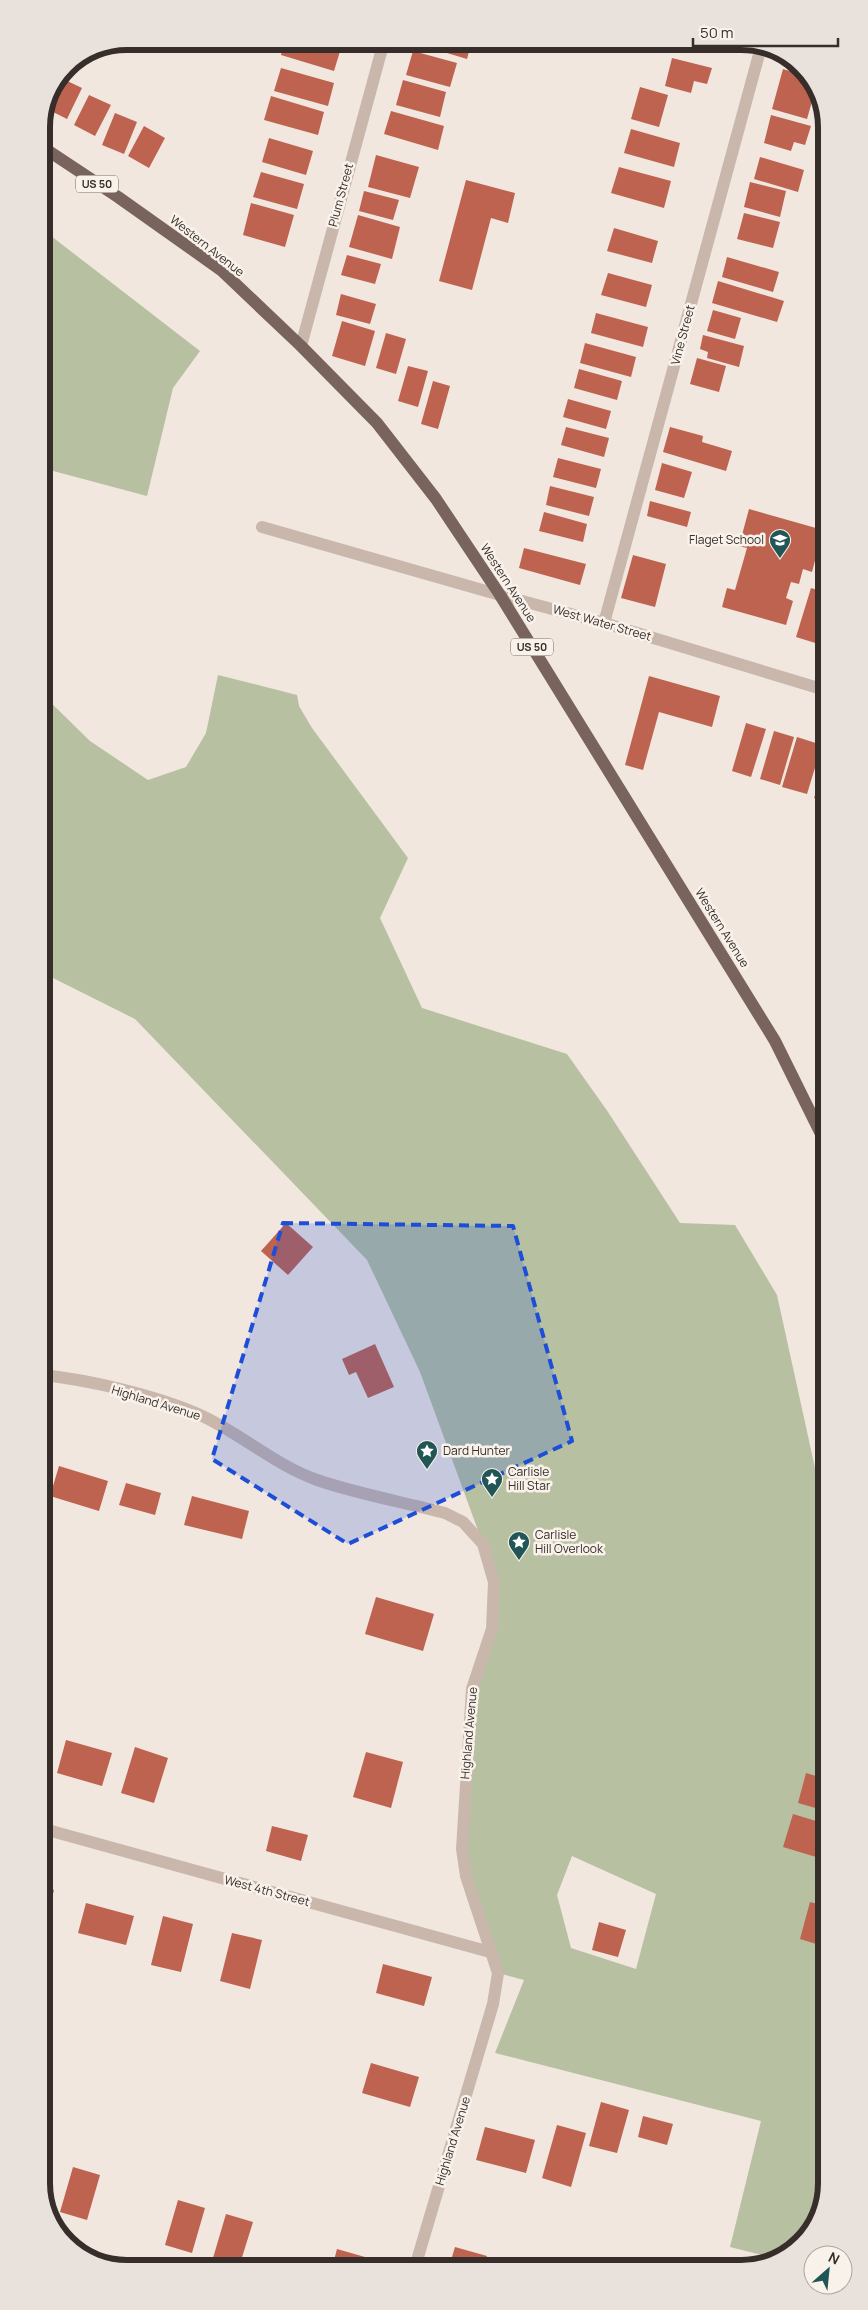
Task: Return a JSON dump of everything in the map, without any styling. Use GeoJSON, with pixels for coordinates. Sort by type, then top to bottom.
{"type":"FeatureCollection","features":[{"type":"Feature","properties":{"kind":"main road","name":"Western Avenue"},"geometry":{"type":"LineString","coordinates":[[50,151],[221,270],[301,346],[377,423],[436,499],[500,595],[775,1041],[818,1128]]}},
{"type":"Feature","properties":{"kind":"street","name":"Plum Street"},"geometry":{"type":"LineString","coordinates":[[301,346],[382,50]]}},
{"type":"Feature","properties":{"kind":"street","name":"Vine Street"},"geometry":{"type":"LineString","coordinates":[[604,623],[759,53]]}},
{"type":"Feature","properties":{"kind":"street","name":"West Water Street"},"geometry":{"type":"LineString","coordinates":[[262,527],[604,623],[818,688]]}},
{"type":"Feature","properties":{"kind":"street","name":"Highland Avenue"},"geometry":{"type":"LineString","coordinates":[[50,1376],[70,1378],[123,1391],[198,1414],[264,1454],[317,1480],[445,1513],[463,1522],[483,1544],[494,1582],[494,1606],[492,1629],[472,1689],[462,1850],[466,1876],[498,1973],[493,2004],[417,2260]]}},
{"type":"Feature","properties":{"kind":"street","name":"West 4th Street"},"geometry":{"type":"LineString","coordinates":[[50,1831],[490,1952]]}},
{"type":"Feature","properties":{"kind":"highlighted area"},"geometry":{"type":"Polygon","coordinates":[[[283,1223],[513,1226],[572,1441],[348,1544],[212,1459],[283,1223]]]}},
{"type":"Feature","properties":{"kind":"green space"},"geometry":{"type":"Polygon","coordinates":[[[50,235],[200,351],[173,388],[147,496],[50,470],[50,235]]]}},
{"type":"Feature","properties":{"kind":"green space"},"geometry":{"type":"Polygon","coordinates":[[[218,675],[297,695],[299,706],[312,728],[408,858],[380,918],[422,1008],[567,1054],[608,1112],[680,1223],[735,1225],[777,1295],[818,1482],[818,2183],[817,2198],[808,2222],[792,2241],[771,2254],[765,2256],[730,2247],[761,2121],[495,2053],[524,1980],[498,1973],[466,1876],[469,1718],[494,1606],[483,1544],[420,1372],[367,1260],[135,1019],[50,976],[50,702],[90,741],[148,780],[186,767],[206,733],[218,675]],[[572,1856],[557,1895],[571,1948],[636,1969],[656,1894],[572,1856]]]}},
{"type":"Feature","properties":{"kind":"building"},"geometry":{"type":"Polygon","coordinates":[[[282,50],[340,50],[334,71],[281,55],[282,50]]]}},
{"type":"Feature","properties":{"kind":"building"},"geometry":{"type":"Polygon","coordinates":[[[437,50],[469,50],[467,59],[437,50]]]}},
{"type":"Feature","properties":{"kind":"building"},"geometry":{"type":"Polygon","coordinates":[[[413,51],[457,63],[450,87],[406,75],[413,51]]]}},
{"type":"Feature","properties":{"kind":"building"},"geometry":{"type":"Polygon","coordinates":[[[672,58],[712,68],[707,84],[694,81],[691,93],[665,86],[672,58]]]}},
{"type":"Feature","properties":{"kind":"building"},"geometry":{"type":"Polygon","coordinates":[[[281,68],[334,83],[328,106],[274,91],[281,68]]]}},
{"type":"Feature","properties":{"kind":"building"},"geometry":{"type":"Polygon","coordinates":[[[783,69],[796,73],[805,84],[813,99],[807,119],[772,109],[783,69]]]}},
{"type":"Feature","properties":{"kind":"building"},"geometry":{"type":"Polygon","coordinates":[[[66,80],[82,88],[67,119],[52,112],[58,93],[66,80]]]}},
{"type":"Feature","properties":{"kind":"building"},"geometry":{"type":"Polygon","coordinates":[[[403,80],[446,92],[440,117],[396,105],[403,80]]]}},
{"type":"Feature","properties":{"kind":"building"},"geometry":{"type":"Polygon","coordinates":[[[640,87],[668,95],[659,127],[631,119],[640,87]]]}},
{"type":"Feature","properties":{"kind":"building"},"geometry":{"type":"Polygon","coordinates":[[[89,95],[111,105],[95,136],[74,125],[89,95]]]}},
{"type":"Feature","properties":{"kind":"building"},"geometry":{"type":"Polygon","coordinates":[[[271,96],[324,112],[318,135],[264,120],[271,96]]]}},
{"type":"Feature","properties":{"kind":"building"},"geometry":{"type":"Polygon","coordinates":[[[391,111],[444,126],[438,150],[384,134],[391,111]]]}},
{"type":"Feature","properties":{"kind":"building"},"geometry":{"type":"Polygon","coordinates":[[[115,113],[137,122],[124,154],[102,145],[115,113]]]}},
{"type":"Feature","properties":{"kind":"building"},"geometry":{"type":"Polygon","coordinates":[[[771,115],[811,126],[805,145],[794,142],[791,151],[764,143],[771,115]]]}},
{"type":"Feature","properties":{"kind":"building"},"geometry":{"type":"Polygon","coordinates":[[[144,126],[165,138],[149,168],[128,156],[144,126]]]}},
{"type":"Feature","properties":{"kind":"building"},"geometry":{"type":"Polygon","coordinates":[[[631,129],[680,143],[674,167],[624,153],[631,129]]]}},
{"type":"Feature","properties":{"kind":"building"},"geometry":{"type":"Polygon","coordinates":[[[269,138],[313,151],[306,175],[262,162],[269,138]]]}},
{"type":"Feature","properties":{"kind":"building"},"geometry":{"type":"Polygon","coordinates":[[[376,155],[419,167],[410,198],[368,187],[376,155]]]}},
{"type":"Feature","properties":{"kind":"building"},"geometry":{"type":"Polygon","coordinates":[[[760,157],[804,170],[798,192],[754,179],[760,157]]]}},
{"type":"Feature","properties":{"kind":"building"},"geometry":{"type":"Polygon","coordinates":[[[619,167],[671,181],[664,208],[611,193],[619,167]]]}},
{"type":"Feature","properties":{"kind":"building"},"geometry":{"type":"Polygon","coordinates":[[[261,172],[304,184],[297,209],[253,197],[261,172]]]}},
{"type":"Feature","properties":{"kind":"building"},"geometry":{"type":"Polygon","coordinates":[[[466,180],[515,193],[508,223],[491,218],[472,290],[439,281],[466,180]]]}},
{"type":"Feature","properties":{"kind":"building"},"geometry":{"type":"Polygon","coordinates":[[[750,182],[786,191],[780,217],[744,207],[750,182]]]}},
{"type":"Feature","properties":{"kind":"building"},"geometry":{"type":"Polygon","coordinates":[[[364,191],[399,200],[393,220],[359,211],[364,191]]]}},
{"type":"Feature","properties":{"kind":"building"},"geometry":{"type":"Polygon","coordinates":[[[251,203],[294,215],[285,247],[243,235],[251,203]]]}},
{"type":"Feature","properties":{"kind":"building"},"geometry":{"type":"Polygon","coordinates":[[[744,213],[780,222],[773,248],[737,239],[744,213]]]}},
{"type":"Feature","properties":{"kind":"building"},"geometry":{"type":"Polygon","coordinates":[[[358,215],[400,227],[392,259],[349,247],[358,215]]]}},
{"type":"Feature","properties":{"kind":"building"},"geometry":{"type":"Polygon","coordinates":[[[614,228],[658,241],[652,263],[607,251],[614,228]]]}},
{"type":"Feature","properties":{"kind":"building"},"geometry":{"type":"Polygon","coordinates":[[[347,255],[381,264],[375,284],[341,275],[347,255]]]}},
{"type":"Feature","properties":{"kind":"building"},"geometry":{"type":"Polygon","coordinates":[[[727,257],[779,272],[773,292],[722,277],[727,257]]]}},
{"type":"Feature","properties":{"kind":"building"},"geometry":{"type":"Polygon","coordinates":[[[608,273],[652,285],[646,307],[601,295],[608,273]]]}},
{"type":"Feature","properties":{"kind":"building"},"geometry":{"type":"Polygon","coordinates":[[[718,281],[784,301],[777,322],[712,303],[718,281]]]}},
{"type":"Feature","properties":{"kind":"building"},"geometry":{"type":"Polygon","coordinates":[[[341,294],[376,304],[370,324],[336,315],[341,294]]]}},
{"type":"Feature","properties":{"kind":"building"},"geometry":{"type":"Polygon","coordinates":[[[713,310],[741,318],[735,339],[707,331],[713,310]]]}},
{"type":"Feature","properties":{"kind":"building"},"geometry":{"type":"Polygon","coordinates":[[[596,313],[648,327],[643,347],[591,333],[596,313]]]}},
{"type":"Feature","properties":{"kind":"building"},"geometry":{"type":"Polygon","coordinates":[[[342,321],[375,331],[365,366],[332,356],[342,321]]]}},
{"type":"Feature","properties":{"kind":"building"},"geometry":{"type":"Polygon","coordinates":[[[386,333],[406,339],[396,374],[376,368],[386,333]]]}},
{"type":"Feature","properties":{"kind":"building"},"geometry":{"type":"Polygon","coordinates":[[[703,335],[744,346],[739,367],[707,358],[708,352],[700,349],[703,335]]]}},
{"type":"Feature","properties":{"kind":"building"},"geometry":{"type":"Polygon","coordinates":[[[585,343],[636,357],[631,377],[580,363],[585,343]]]}},
{"type":"Feature","properties":{"kind":"building"},"geometry":{"type":"Polygon","coordinates":[[[697,358],[726,366],[719,392],[690,384],[697,358]]]}},
{"type":"Feature","properties":{"kind":"building"},"geometry":{"type":"Polygon","coordinates":[[[408,366],[428,371],[418,407],[398,401],[408,366]]]}},
{"type":"Feature","properties":{"kind":"building"},"geometry":{"type":"Polygon","coordinates":[[[579,369],[622,381],[617,400],[574,388],[579,369]]]}},
{"type":"Feature","properties":{"kind":"building"},"geometry":{"type":"Polygon","coordinates":[[[433,381],[450,386],[438,429],[421,424],[433,381]]]}},
{"type":"Feature","properties":{"kind":"building"},"geometry":{"type":"Polygon","coordinates":[[[568,399],[611,411],[606,429],[563,417],[568,399]]]}},
{"type":"Feature","properties":{"kind":"building"},"geometry":{"type":"Polygon","coordinates":[[[566,427],[609,438],[604,457],[561,445],[566,427]]]}},
{"type":"Feature","properties":{"kind":"building"},"geometry":{"type":"Polygon","coordinates":[[[670,427],[703,436],[702,442],[732,451],[726,471],[663,452],[670,427]]]}},
{"type":"Feature","properties":{"kind":"building"},"geometry":{"type":"Polygon","coordinates":[[[558,458],[601,469],[596,488],[553,477],[558,458]]]}},
{"type":"Feature","properties":{"kind":"building"},"geometry":{"type":"Polygon","coordinates":[[[662,463],[692,472],[684,498],[655,490],[662,463]]]}},
{"type":"Feature","properties":{"kind":"building"},"geometry":{"type":"Polygon","coordinates":[[[550,486],[594,497],[589,516],[546,505],[550,486]]]}},
{"type":"Feature","properties":{"kind":"building"},"geometry":{"type":"Polygon","coordinates":[[[650,501],[691,512],[687,527],[647,516],[650,501]]]}},
{"type":"Feature","properties":{"kind":"building","name":"Flaget School"},"geometry":{"type":"Polygon","coordinates":[[[749,509],[818,529],[818,549],[812,572],[803,569],[799,584],[791,582],[786,598],[793,601],[786,625],[722,607],[727,588],[735,590],[747,548],[739,546],[749,509]]]}},
{"type":"Feature","properties":{"kind":"building"},"geometry":{"type":"Polygon","coordinates":[[[544,512],[587,524],[583,542],[539,531],[544,512]]]}},
{"type":"Feature","properties":{"kind":"building"},"geometry":{"type":"Polygon","coordinates":[[[524,548],[586,564],[580,585],[519,568],[524,548]]]}},
{"type":"Feature","properties":{"kind":"building"},"geometry":{"type":"Polygon","coordinates":[[[633,555],[666,564],[655,607],[621,598],[633,555]]]}},
{"type":"Feature","properties":{"kind":"building"},"geometry":{"type":"Polygon","coordinates":[[[811,588],[818,590],[818,644],[796,637],[811,588]]]}},
{"type":"Feature","properties":{"kind":"building"},"geometry":{"type":"Polygon","coordinates":[[[649,676],[720,696],[712,727],[659,712],[643,770],[625,765],[649,676]]]}},
{"type":"Feature","properties":{"kind":"building"},"geometry":{"type":"Polygon","coordinates":[[[746,723],[766,729],[751,777],[732,771],[746,723]]]}},
{"type":"Feature","properties":{"kind":"building"},"geometry":{"type":"Polygon","coordinates":[[[774,731],[794,737],[780,785],[760,779],[774,731]]]}},
{"type":"Feature","properties":{"kind":"building"},"geometry":{"type":"Polygon","coordinates":[[[797,737],[818,744],[818,758],[807,794],[782,787],[797,737]]]}},
{"type":"Feature","properties":{"kind":"building"},"geometry":{"type":"Polygon","coordinates":[[[818,786],[818,799],[814,798],[818,786]]]}},
{"type":"Feature","properties":{"kind":"building"},"geometry":{"type":"Polygon","coordinates":[[[286,1223],[313,1247],[288,1275],[261,1251],[286,1223]]]}},
{"type":"Feature","properties":{"kind":"building"},"geometry":{"type":"Polygon","coordinates":[[[375,1344],[394,1387],[368,1398],[356,1372],[349,1375],[342,1359],[375,1344]]]}},
{"type":"Feature","properties":{"kind":"building"},"geometry":{"type":"Polygon","coordinates":[[[59,1466],[108,1481],[99,1511],[50,1496],[59,1466]]]}},
{"type":"Feature","properties":{"kind":"building"},"geometry":{"type":"Polygon","coordinates":[[[126,1483],[161,1493],[155,1515],[119,1505],[126,1483]]]}},
{"type":"Feature","properties":{"kind":"building"},"geometry":{"type":"Polygon","coordinates":[[[192,1496],[249,1511],[242,1539],[184,1525],[192,1496]]]}},
{"type":"Feature","properties":{"kind":"building"},"geometry":{"type":"Polygon","coordinates":[[[376,1597],[434,1614],[423,1651],[365,1634],[376,1597]]]}},
{"type":"Feature","properties":{"kind":"building"},"geometry":{"type":"Polygon","coordinates":[[[66,1740],[112,1753],[102,1786],[57,1773],[66,1740]]]}},
{"type":"Feature","properties":{"kind":"building"},"geometry":{"type":"Polygon","coordinates":[[[135,1747],[168,1758],[154,1803],[121,1793],[135,1747]]]}},
{"type":"Feature","properties":{"kind":"building"},"geometry":{"type":"Polygon","coordinates":[[[366,1752],[403,1762],[391,1808],[353,1797],[366,1752]]]}},
{"type":"Feature","properties":{"kind":"building"},"geometry":{"type":"Polygon","coordinates":[[[806,1773],[818,1777],[818,1809],[798,1803],[806,1773]]]}},
{"type":"Feature","properties":{"kind":"building"},"geometry":{"type":"Polygon","coordinates":[[[793,1814],[818,1822],[818,1858],[783,1847],[793,1814]]]}},
{"type":"Feature","properties":{"kind":"building"},"geometry":{"type":"Polygon","coordinates":[[[272,1826],[308,1835],[301,1861],[266,1851],[272,1826]]]}},
{"type":"Feature","properties":{"kind":"building"},"geometry":{"type":"Polygon","coordinates":[[[50,1889],[54,1890],[50,1906],[50,1889]]]}},
{"type":"Feature","properties":{"kind":"building"},"geometry":{"type":"Polygon","coordinates":[[[810,1902],[818,1904],[818,1945],[800,1939],[810,1902]]]}},
{"type":"Feature","properties":{"kind":"building"},"geometry":{"type":"Polygon","coordinates":[[[86,1903],[134,1916],[126,1945],[78,1933],[86,1903]]]}},
{"type":"Feature","properties":{"kind":"building"},"geometry":{"type":"Polygon","coordinates":[[[163,1916],[193,1924],[181,1972],[151,1965],[163,1916]]]}},
{"type":"Feature","properties":{"kind":"building"},"geometry":{"type":"Polygon","coordinates":[[[599,1922],[626,1930],[618,1957],[592,1950],[599,1922]]]}},
{"type":"Feature","properties":{"kind":"building"},"geometry":{"type":"Polygon","coordinates":[[[232,1933],[262,1940],[250,1989],[220,1981],[232,1933]]]}},
{"type":"Feature","properties":{"kind":"building"},"geometry":{"type":"Polygon","coordinates":[[[383,1964],[432,1977],[424,2006],[376,1993],[383,1964]]]}},
{"type":"Feature","properties":{"kind":"building"},"geometry":{"type":"Polygon","coordinates":[[[371,2063],[419,2077],[410,2107],[362,2093],[371,2063]]]}},
{"type":"Feature","properties":{"kind":"building"},"geometry":{"type":"Polygon","coordinates":[[[601,2102],[629,2110],[617,2153],[589,2146],[601,2102]]]}},
{"type":"Feature","properties":{"kind":"building"},"geometry":{"type":"Polygon","coordinates":[[[643,2116],[673,2124],[667,2145],[638,2137],[643,2116]]]}},
{"type":"Feature","properties":{"kind":"building"},"geometry":{"type":"Polygon","coordinates":[[[557,2125],[586,2133],[571,2187],[542,2178],[557,2125]]]}},
{"type":"Feature","properties":{"kind":"building"},"geometry":{"type":"Polygon","coordinates":[[[485,2127],[535,2140],[526,2173],[476,2160],[485,2127]]]}},
{"type":"Feature","properties":{"kind":"building"},"geometry":{"type":"Polygon","coordinates":[[[73,2167],[100,2175],[87,2220],[60,2212],[73,2167]]]}},
{"type":"Feature","properties":{"kind":"building"},"geometry":{"type":"Polygon","coordinates":[[[178,2200],[205,2208],[192,2253],[165,2245],[178,2200]]]}},
{"type":"Feature","properties":{"kind":"building"},"geometry":{"type":"Polygon","coordinates":[[[226,2214],[253,2222],[241,2260],[219,2260],[213,2258],[226,2214]]]}},
{"type":"Feature","properties":{"kind":"building"},"geometry":{"type":"Polygon","coordinates":[[[455,2247],[487,2256],[486,2260],[451,2260],[455,2247]]]}},
{"type":"Feature","properties":{"kind":"building"},"geometry":{"type":"Polygon","coordinates":[[[337,2249],[365,2257],[364,2260],[334,2260],[337,2249]]]}},
{"type":"Feature","properties":{"kind":"place","name":"Flaget School"},"geometry":{"type":"Point","coordinates":[780,559]}},
{"type":"Feature","properties":{"kind":"place","name":"Dard Hunter"},"geometry":{"type":"Point","coordinates":[427,1470]}},
{"type":"Feature","properties":{"kind":"place","name":"Carlisle Hill Star"},"geometry":{"type":"Point","coordinates":[492,1498]}},
{"type":"Feature","properties":{"kind":"place","name":"Carlisle Hill Overlook"},"geometry":{"type":"Point","coordinates":[519,1561]}}]}
